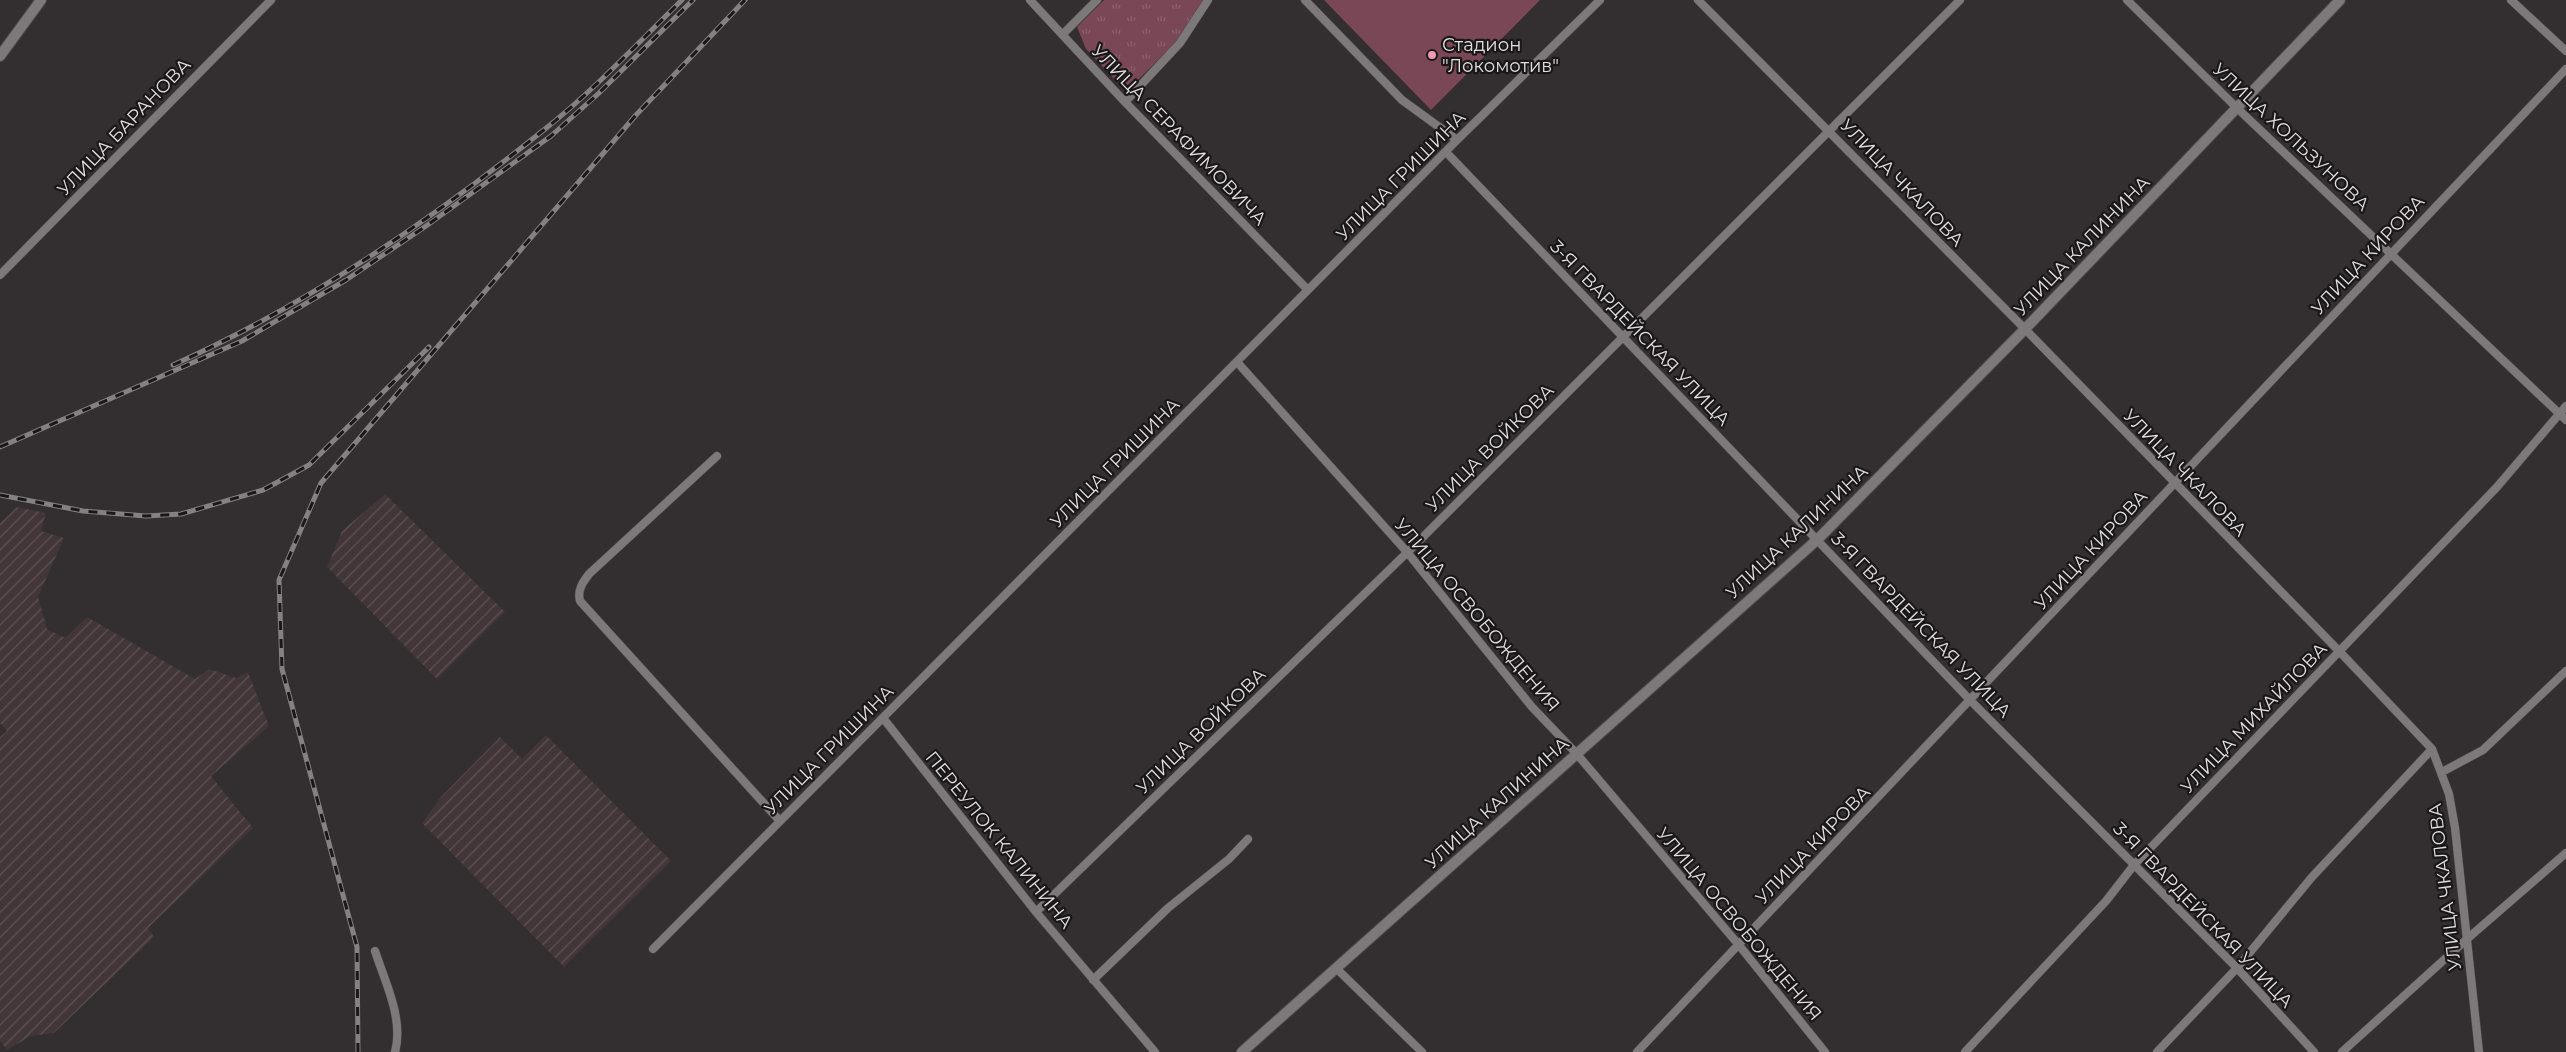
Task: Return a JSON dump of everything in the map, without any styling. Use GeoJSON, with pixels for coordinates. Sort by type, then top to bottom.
{"type":"FeatureCollection","features":[{"type":"Feature","properties":{"kind":"street"},"geometry":{"type":"LineString","coordinates":[[0,56],[41,0]]}},
{"type":"Feature","properties":{"kind":"street","name":"УЛИЦА БАРАНОВА"},"geometry":{"type":"LineString","coordinates":[[0,275],[271,0]]}},
{"type":"Feature","properties":{"kind":"street","name":"УЛИЦА СЕРАФИМОВИЧА"},"geometry":{"type":"LineString","coordinates":[[1030,0],[1125,102],[1308,290]]}},
{"type":"Feature","properties":{"kind":"street"},"geometry":{"type":"LineString","coordinates":[[1063,34],[1097,0]]}},
{"type":"Feature","properties":{"kind":"street"},"geometry":{"type":"LineString","coordinates":[[1125,102],[1180,43],[1195,24],[1208,0]]}},
{"type":"Feature","properties":{"kind":"street"},"geometry":{"type":"LineString","coordinates":[[1305,0],[1402,100],[1457,140]]}},
{"type":"Feature","properties":{"kind":"street","name":"УЛИЦА ГРИШИНА"},"geometry":{"type":"LineString","coordinates":[[653,949],[1457,140],[1600,0]]}},
{"type":"Feature","properties":{"kind":"street","name":"УЛИЦА ЧКАЛОВА"},"geometry":{"type":"LineString","coordinates":[[1698,0],[2025,329],[2432,749],[2442,772],[2455,828],[2479,1052]]}},
{"type":"Feature","properties":{"kind":"street","name":"УЛИЦА ВОЙКОВА"},"geometry":{"type":"LineString","coordinates":[[1036,912],[1407,552],[1960,0]]}},
{"type":"Feature","properties":{"kind":"street","name":"УЛИЦА ХОЛЬЗУНОВА"},"geometry":{"type":"LineString","coordinates":[[2126,0],[2566,420]]}},
{"type":"Feature","properties":{"kind":"street","name":"УЛИЦА КАЛИНИНА"},"geometry":{"type":"LineString","coordinates":[[1242,1052],[1502,823],[1576,753],[1818,539],[2025,329],[2340,0]]}},
{"type":"Feature","properties":{"kind":"street"},"geometry":{"type":"LineString","coordinates":[[2511,0],[2566,51]]}},
{"type":"Feature","properties":{"kind":"street","name":"УЛИЦА КИРОВА"},"geometry":{"type":"LineString","coordinates":[[1637,1052],[1971,701],[2174,483],[2566,69]]}},
{"type":"Feature","properties":{"kind":"street","name":"3-Я ГВАРДЕЙСКАЯ УЛИЦА"},"geometry":{"type":"LineString","coordinates":[[1446,152],[1971,701],[2237,968],[2314,1052]]}},
{"type":"Feature","properties":{"kind":"street","name":"УЛИЦА ОСВОБОЖДЕНИЯ"},"geometry":{"type":"LineString","coordinates":[[1237,362],[1407,552],[1532,706],[1576,753],[1738,944],[1825,1052]]}},
{"type":"Feature","properties":{"kind":"street","name":"УЛИЦА МИХАЙЛОВА"},"geometry":{"type":"LineString","coordinates":[[1965,1052],[2100,908],[2134,865],[2497,487],[2566,406]]}},
{"type":"Feature","properties":{"kind":"street"},"geometry":{"type":"LineString","coordinates":[[717,456],[589,574],[583,583],[579,596],[580,601],[780,820]]}},
{"type":"Feature","properties":{"kind":"street"},"geometry":{"type":"LineString","coordinates":[[2442,772],[2483,750],[2566,672]]}},
{"type":"Feature","properties":{"kind":"street","name":"ПЕРЕУЛОК КАЛИНИНА"},"geometry":{"type":"LineString","coordinates":[[883,718],[1036,912],[1156,1052]]}},
{"type":"Feature","properties":{"kind":"street"},"geometry":{"type":"LineString","coordinates":[[2157,1052],[2237,968],[2312,877],[2432,749]]}},
{"type":"Feature","properties":{"kind":"street"},"geometry":{"type":"LineString","coordinates":[[1093,980],[1168,908],[1228,859],[1248,839]]}},
{"type":"Feature","properties":{"kind":"street"},"geometry":{"type":"LineString","coordinates":[[2342,1052],[2466,939],[2566,853]]}},
{"type":"Feature","properties":{"kind":"street"},"geometry":{"type":"LineString","coordinates":[[375,950],[397,1022],[398,1040],[395,1052]]}},
{"type":"Feature","properties":{"kind":"street"},"geometry":{"type":"LineString","coordinates":[[1336,968],[1422,1052]]}},
{"type":"Feature","properties":{"kind":"shaded area"},"geometry":{"type":"Polygon","coordinates":[[[385,494],[505,612],[437,679],[327,567],[342,531],[385,494]]]}},
{"type":"Feature","properties":{"kind":"shaded area"},"geometry":{"type":"Polygon","coordinates":[[[17,507],[46,513],[41,531],[64,538],[38,597],[47,629],[65,638],[87,617],[195,679],[209,669],[236,678],[248,672],[269,726],[211,776],[253,828],[148,928],[154,937],[54,1033],[31,1036],[7,1050],[0,1041],[0,737],[7,731],[0,723],[0,523],[17,507]]]}},
{"type":"Feature","properties":{"kind":"shaded area"},"geometry":{"type":"Polygon","coordinates":[[[546,735],[671,861],[564,967],[422,823],[441,797],[500,737],[522,759],[546,735]]]}},
{"type":"Feature","properties":{"kind":"green space"},"geometry":{"type":"Polygon","coordinates":[[[1104,0],[1202,0],[1202,5],[1177,41],[1132,86],[1120,85],[1086,49],[1077,27],[1104,0]]]}},
{"type":"Feature","properties":{"kind":"green space","name":"Стадион \"Локомотив\""},"geometry":{"type":"Polygon","coordinates":[[[1324,0],[1540,0],[1431,110],[1324,0]]]}},
{"type":"Feature","properties":{"kind":"railway"},"geometry":{"type":"LineString","coordinates":[[173,365],[222,342],[318,289],[366,259],[458,196],[581,99],[682,0]]}},
{"type":"Feature","properties":{"kind":"railway"},"geometry":{"type":"LineString","coordinates":[[0,447],[242,341],[346,280],[426,226],[551,136],[599,93],[693,0]]}},
{"type":"Feature","properties":{"kind":"railway"},"geometry":{"type":"LineString","coordinates":[[358,1052],[357,947],[282,669],[279,580],[321,483],[636,115],[745,0]]}},
{"type":"Feature","properties":{"kind":"railway"},"geometry":{"type":"LineString","coordinates":[[0,495],[83,511],[146,516],[181,514],[263,490],[309,465],[429,347]]}},
{"type":"Feature","properties":{"kind":"place","name":"Стадион \"Локомотив\""},"geometry":{"type":"Point","coordinates":[1432,55]}}]}
